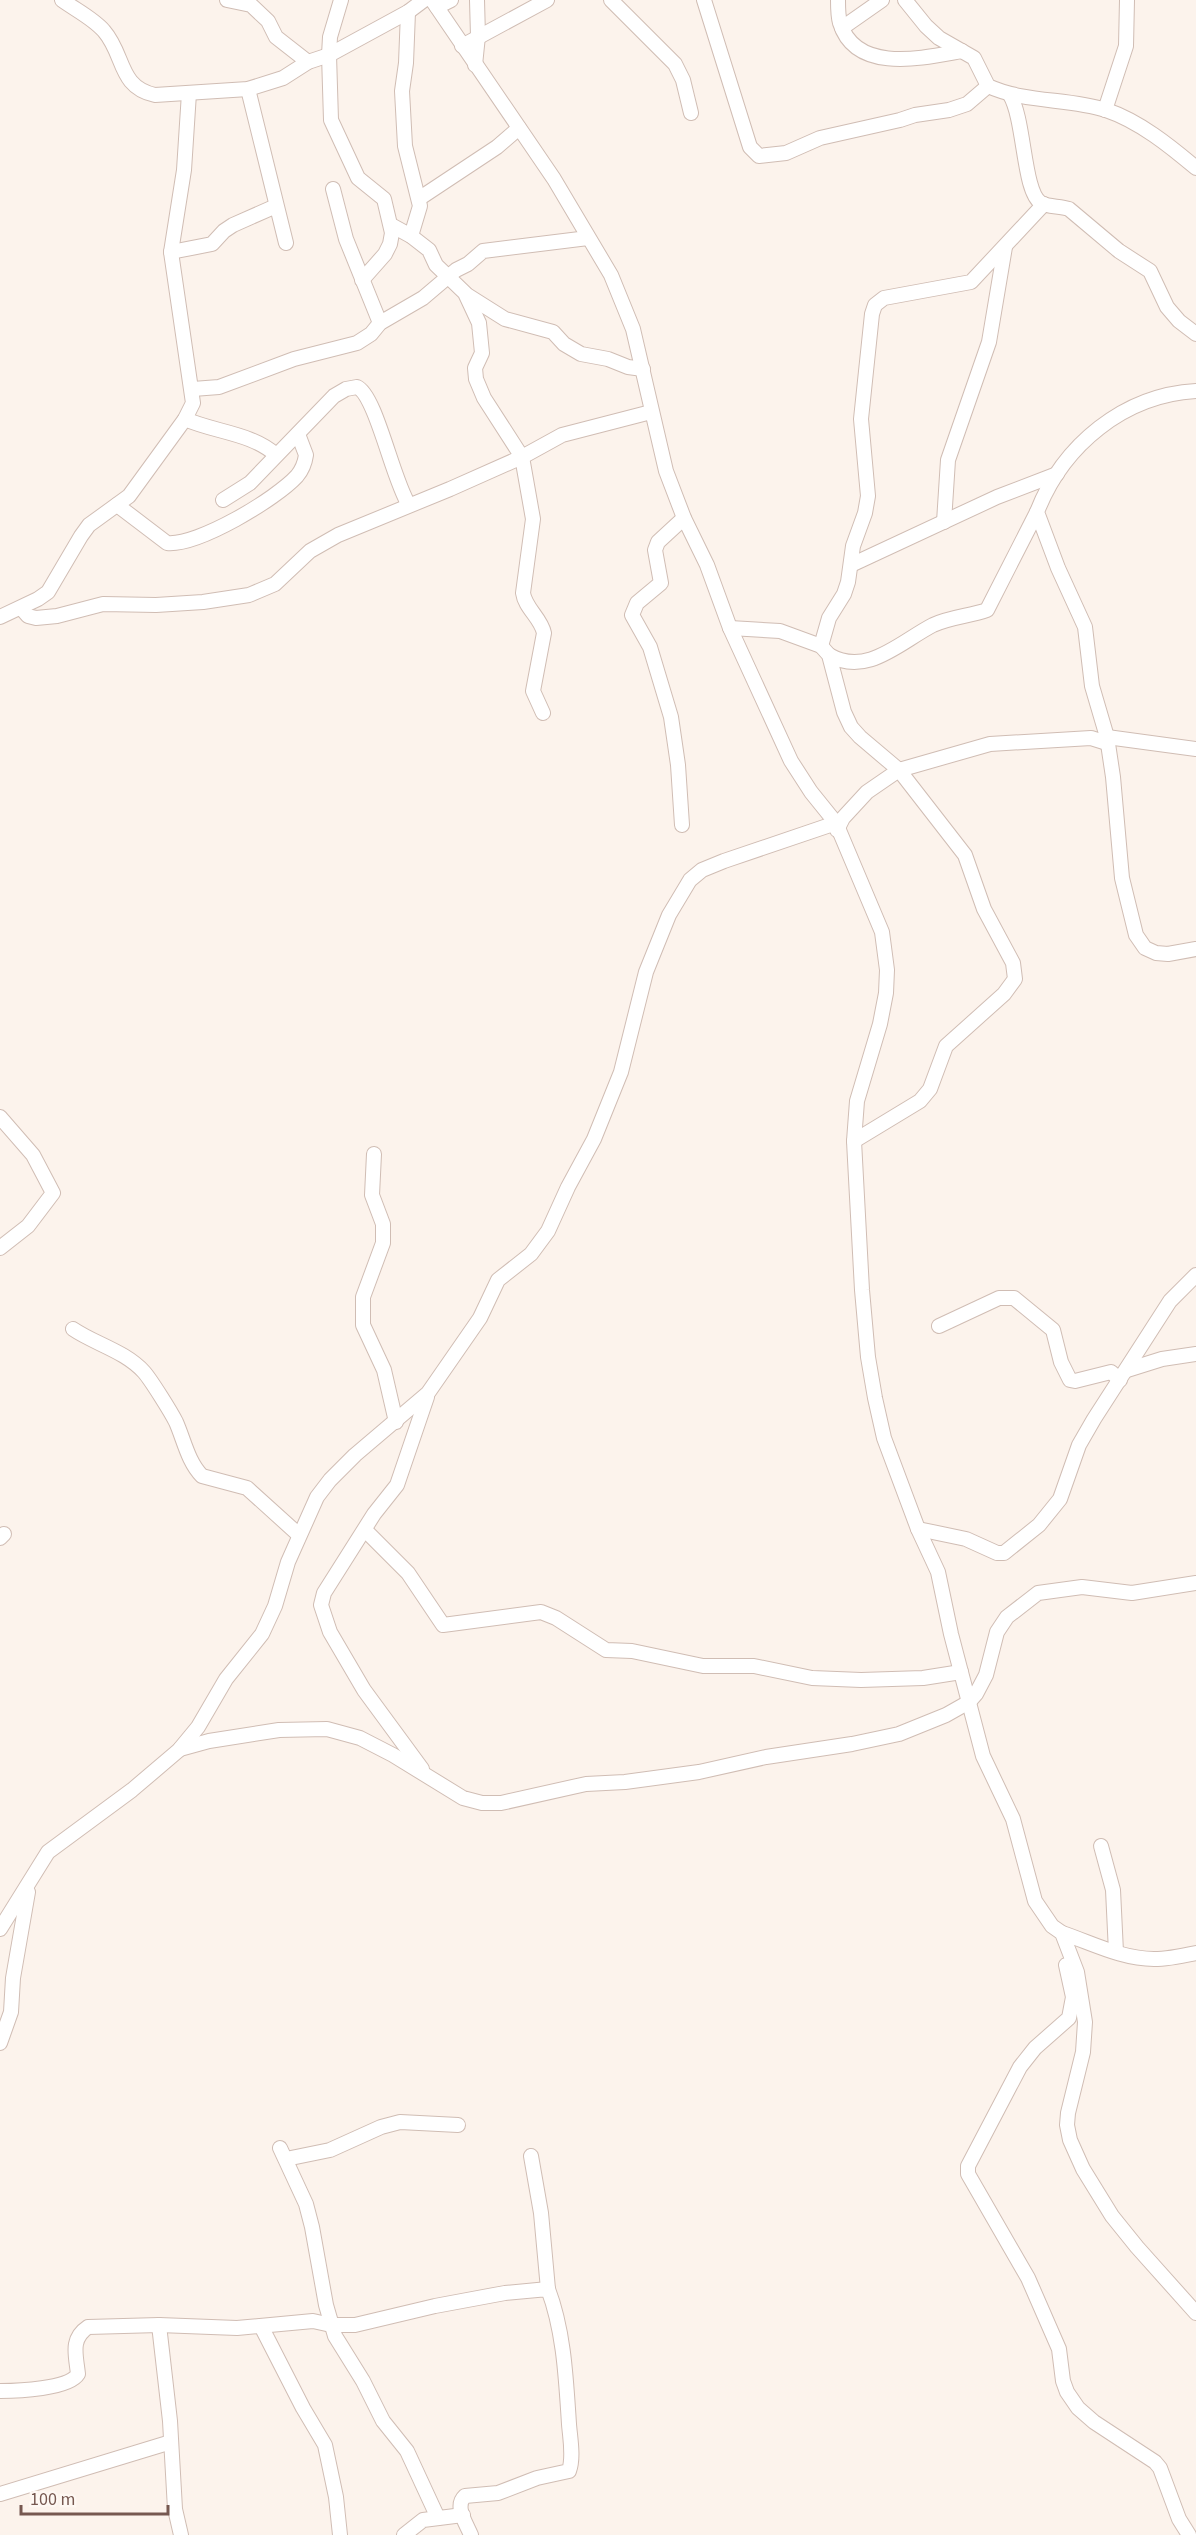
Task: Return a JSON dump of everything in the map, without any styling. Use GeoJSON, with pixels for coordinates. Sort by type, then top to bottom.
{"type":"FeatureCollection","features":[{"type":"Feature","properties":{"kind":"street"},"geometry":{"type":"LineString","coordinates":[[62,0],[103,29],[114,45],[121,65],[134,87],[154,95],[248,89],[283,78],[308,62],[329,55],[408,12],[424,0]]}},
{"type":"Feature","properties":{"kind":"street"},"geometry":{"type":"LineString","coordinates":[[227,0],[251,5],[268,21],[276,37],[308,62]]}},
{"type":"Feature","properties":{"kind":"street"},"geometry":{"type":"LineString","coordinates":[[341,0],[330,37],[330,113],[333,126],[358,178],[384,199],[391,225],[390,244],[385,254],[362,280]]}},
{"type":"Feature","properties":{"kind":"street"},"geometry":{"type":"LineString","coordinates":[[451,0],[435,3],[554,179],[610,275],[633,328],[666,471],[684,518],[707,565],[730,628],[791,761],[836,826],[882,932],[887,970],[880,1024],[857,1101],[854,1141],[857,1226],[868,1356],[884,1438],[918,1529],[938,1572],[961,1672],[990,1774],[1007,1804],[1015,1826],[1031,1890],[1039,1910],[1057,1930],[1077,1972],[1085,2022],[1083,2052],[1068,2113],[1067,2125],[1070,2140],[1083,2169],[1112,2216],[1196,2313]]}},
{"type":"Feature","properties":{"kind":"street"},"geometry":{"type":"LineString","coordinates":[[475,65],[478,36],[477,0]]}},
{"type":"Feature","properties":{"kind":"street"},"geometry":{"type":"LineString","coordinates":[[462,46],[547,0]]}},
{"type":"Feature","properties":{"kind":"street"},"geometry":{"type":"LineString","coordinates":[[611,0],[675,64],[683,80],[691,113]]}},
{"type":"Feature","properties":{"kind":"street"},"geometry":{"type":"LineString","coordinates":[[704,0],[750,147],[759,156],[786,153],[820,138],[915,115],[949,110],[967,104],[988,86]]}},
{"type":"Feature","properties":{"kind":"street"},"geometry":{"type":"LineString","coordinates":[[838,0],[842,28],[851,42],[872,56],[911,59],[962,51]]}},
{"type":"Feature","properties":{"kind":"street"},"geometry":{"type":"LineString","coordinates":[[842,28],[882,0]]}},
{"type":"Feature","properties":{"kind":"street"},"geometry":{"type":"LineString","coordinates":[[905,0],[939,38],[974,58],[988,86],[1011,94],[1105,110],[1128,119],[1196,167]]}},
{"type":"Feature","properties":{"kind":"street"},"geometry":{"type":"LineString","coordinates":[[1105,110],[1126,46],[1127,0]]}},
{"type":"Feature","properties":{"kind":"street"},"geometry":{"type":"LineString","coordinates":[[408,12],[406,63],[402,91],[405,146],[420,198],[418,218],[411,236]]}},
{"type":"Feature","properties":{"kind":"street"},"geometry":{"type":"LineString","coordinates":[[248,89],[286,243]]}},
{"type":"Feature","properties":{"kind":"street"},"geometry":{"type":"LineString","coordinates":[[0,617],[48,592],[89,525],[129,496],[185,419],[193,403],[193,389],[171,252],[184,170],[189,93]]}},
{"type":"Feature","properties":{"kind":"street"},"geometry":{"type":"LineString","coordinates":[[1011,94],[1022,128],[1028,179],[1038,201],[1069,209],[1119,251],[1150,272],[1163,302],[1179,321],[1196,334]]}},
{"type":"Feature","properties":{"kind":"street"},"geometry":{"type":"LineString","coordinates":[[420,198],[497,147],[519,128]]}},
{"type":"Feature","properties":{"kind":"street"},"geometry":{"type":"LineString","coordinates":[[333,189],[346,239],[380,323]]}},
{"type":"Feature","properties":{"kind":"street"},"geometry":{"type":"LineString","coordinates":[[854,1141],[920,1101],[930,1089],[946,1046],[1004,994],[1015,979],[1013,963],[984,909],[965,855],[899,770],[860,738],[851,727],[844,712],[825,650],[829,618],[846,588],[853,546],[865,513],[868,496],[861,419],[872,314],[875,305],[884,298],[971,282],[1044,204]]}},
{"type":"Feature","properties":{"kind":"street"},"geometry":{"type":"LineString","coordinates":[[171,252],[212,244],[233,225],[276,206]]}},
{"type":"Feature","properties":{"kind":"street"},"geometry":{"type":"LineString","coordinates":[[391,225],[411,236],[429,250],[436,265],[465,293],[505,319],[553,332],[564,344],[580,354],[643,369]]}},
{"type":"Feature","properties":{"kind":"street"},"geometry":{"type":"LineString","coordinates":[[193,389],[219,387],[294,358],[357,343],[371,334],[380,323],[423,298],[449,276],[487,250],[588,238]]}},
{"type":"Feature","properties":{"kind":"street"},"geometry":{"type":"LineString","coordinates":[[944,522],[948,460],[989,342],[1005,247]]}},
{"type":"Feature","properties":{"kind":"street"},"geometry":{"type":"LineString","coordinates":[[465,293],[479,323],[482,343],[482,353],[475,368],[476,379],[484,398],[522,457],[533,523],[523,592],[526,603],[543,627],[533,691],[543,713]]}},
{"type":"Feature","properties":{"kind":"street"},"geometry":{"type":"LineString","coordinates":[[223,500],[250,483],[334,396],[346,389],[357,387],[362,389],[378,421],[398,487],[409,505]]}},
{"type":"Feature","properties":{"kind":"street"},"geometry":{"type":"LineString","coordinates":[[730,628],[780,631],[850,663],[866,662],[917,637],[932,626],[987,610],[1057,474],[1078,447],[1124,410],[1166,394],[1196,391]]}},
{"type":"Feature","properties":{"kind":"street"},"geometry":{"type":"LineString","coordinates":[[21,608],[28,615],[36,618],[57,616],[103,604],[156,605],[203,602],[249,595],[275,584],[310,551],[325,541],[522,457],[547,442],[573,431],[651,412]]}},
{"type":"Feature","properties":{"kind":"street"},"geometry":{"type":"LineString","coordinates":[[185,419],[204,428],[257,441],[276,455]]}},
{"type":"Feature","properties":{"kind":"street"},"geometry":{"type":"LineString","coordinates":[[117,505],[167,543],[175,543],[218,528],[252,511],[298,475],[306,455],[298,434]]}},
{"type":"Feature","properties":{"kind":"street"},"geometry":{"type":"LineString","coordinates":[[851,565],[997,497],[1057,474]]}},
{"type":"Feature","properties":{"kind":"street"},"geometry":{"type":"LineString","coordinates":[[1037,512],[1084,627],[1092,686],[1107,740],[1122,878],[1136,935],[1145,948],[1156,953],[1168,954],[1196,949]]}},
{"type":"Feature","properties":{"kind":"street"},"geometry":{"type":"LineString","coordinates":[[682,825],[678,765],[671,717],[650,647],[632,615],[637,603],[661,583],[655,550],[658,542],[684,518]]}},
{"type":"Feature","properties":{"kind":"street"},"geometry":{"type":"LineString","coordinates":[[0,1929],[48,1852],[132,1790],[178,1750],[198,1727],[226,1679],[262,1634],[275,1606],[288,1562],[317,1497],[355,1455],[428,1393],[480,1318],[498,1280],[531,1254],[552,1224],[568,1187],[594,1139],[621,1072],[649,964],[674,904],[690,880],[702,870],[724,861],[836,826],[867,792],[899,770],[990,744],[1090,738],[1196,749]]}},
{"type":"Feature","properties":{"kind":"street"},"geometry":{"type":"LineString","coordinates":[[0,1117],[33,1155],[53,1193],[28,1226],[0,1248]]}},
{"type":"Feature","properties":{"kind":"street"},"geometry":{"type":"LineString","coordinates":[[374,1154],[372,1195],[382,1224],[383,1243],[363,1297],[363,1325],[384,1370],[396,1422]]}},
{"type":"Feature","properties":{"kind":"street"},"geometry":{"type":"LineString","coordinates":[[918,1529],[966,1539],[997,1553],[1004,1553],[1039,1525],[1060,1499],[1079,1445],[1170,1301],[1196,1275]]}},
{"type":"Feature","properties":{"kind":"street"},"geometry":{"type":"LineString","coordinates":[[939,1326],[999,1298],[1014,1298],[1053,1330],[1061,1362],[1070,1380],[1075,1381],[1111,1372],[1123,1375],[1146,1362],[1196,1354]]}},
{"type":"Feature","properties":{"kind":"street"},"geometry":{"type":"LineString","coordinates":[[73,1329],[92,1341],[110,1348],[143,1371],[175,1420],[189,1456],[202,1476],[247,1488],[299,1535]]}},
{"type":"Feature","properties":{"kind":"street"},"geometry":{"type":"LineString","coordinates":[[427,1776],[364,1690],[323,1618],[321,1605],[324,1593],[374,1514],[397,1485],[428,1393]]}},
{"type":"Feature","properties":{"kind":"street"},"geometry":{"type":"LineString","coordinates":[[365,1530],[408,1573],[443,1625],[541,1612],[549,1614],[606,1650],[632,1652],[703,1666],[754,1666],[812,1678],[861,1680],[923,1678],[961,1672]]}},
{"type":"Feature","properties":{"kind":"street"},"geometry":{"type":"LineString","coordinates":[[178,1750],[209,1741],[279,1730],[327,1730],[360,1738],[463,1798],[482,1803],[501,1803],[586,1784],[625,1782],[699,1772],[766,1756],[852,1744],[899,1734],[946,1716],[969,1702],[981,1687],[998,1632],[1007,1617],[1038,1593],[1082,1587],[1132,1593],[1196,1583]]}},
{"type":"Feature","properties":{"kind":"street"},"geometry":{"type":"LineString","coordinates":[[1101,1846],[1113,1890],[1116,1952]]}},
{"type":"Feature","properties":{"kind":"street"},"geometry":{"type":"LineString","coordinates":[[0,2043],[11,2012],[13,1978],[32,1879]]}},
{"type":"Feature","properties":{"kind":"street"},"geometry":{"type":"LineString","coordinates":[[1057,1930],[1116,1952],[1153,1959],[1196,1953]]}},
{"type":"Feature","properties":{"kind":"street"},"geometry":{"type":"LineString","coordinates":[[1057,1930],[1072,1997],[1069,2018],[1035,2048],[1020,2067],[968,2166],[968,2174],[1028,2278],[1059,2349],[1063,2381],[1067,2392],[1078,2408],[1094,2422],[1155,2462],[1160,2468],[1179,2519],[1189,2535]]}},
{"type":"Feature","properties":{"kind":"street"},"geometry":{"type":"LineString","coordinates":[[438,2518],[407,2451],[382,2421],[363,2381],[334,2336],[306,2204],[283,2154],[330,2150],[381,2127],[400,2122],[458,2125]]}},
{"type":"Feature","properties":{"kind":"street"},"geometry":{"type":"LineString","coordinates":[[471,2535],[460,2502],[465,2496],[498,2493],[537,2478],[569,2471],[570,2444],[566,2374],[548,2289],[541,2213],[531,2156]]}},
{"type":"Feature","properties":{"kind":"street"},"geometry":{"type":"LineString","coordinates":[[0,2391],[71,2382],[78,2374],[75,2344],[79,2333],[88,2327],[159,2325],[237,2328],[313,2321],[331,2325],[355,2325],[435,2306],[506,2293],[548,2289]]}},
{"type":"Feature","properties":{"kind":"street"},"geometry":{"type":"LineString","coordinates":[[159,2325],[171,2442],[175,2509],[181,2535]]}},
{"type":"Feature","properties":{"kind":"street"},"geometry":{"type":"LineString","coordinates":[[261,2326],[303,2408],[325,2445],[336,2497],[340,2535]]}},
{"type":"Feature","properties":{"kind":"street"},"geometry":{"type":"LineString","coordinates":[[0,2494],[171,2442]]}},
{"type":"Feature","properties":{"kind":"street"},"geometry":{"type":"LineString","coordinates":[[404,2535],[423,2520],[454,2518],[463,2515]]}}]}
